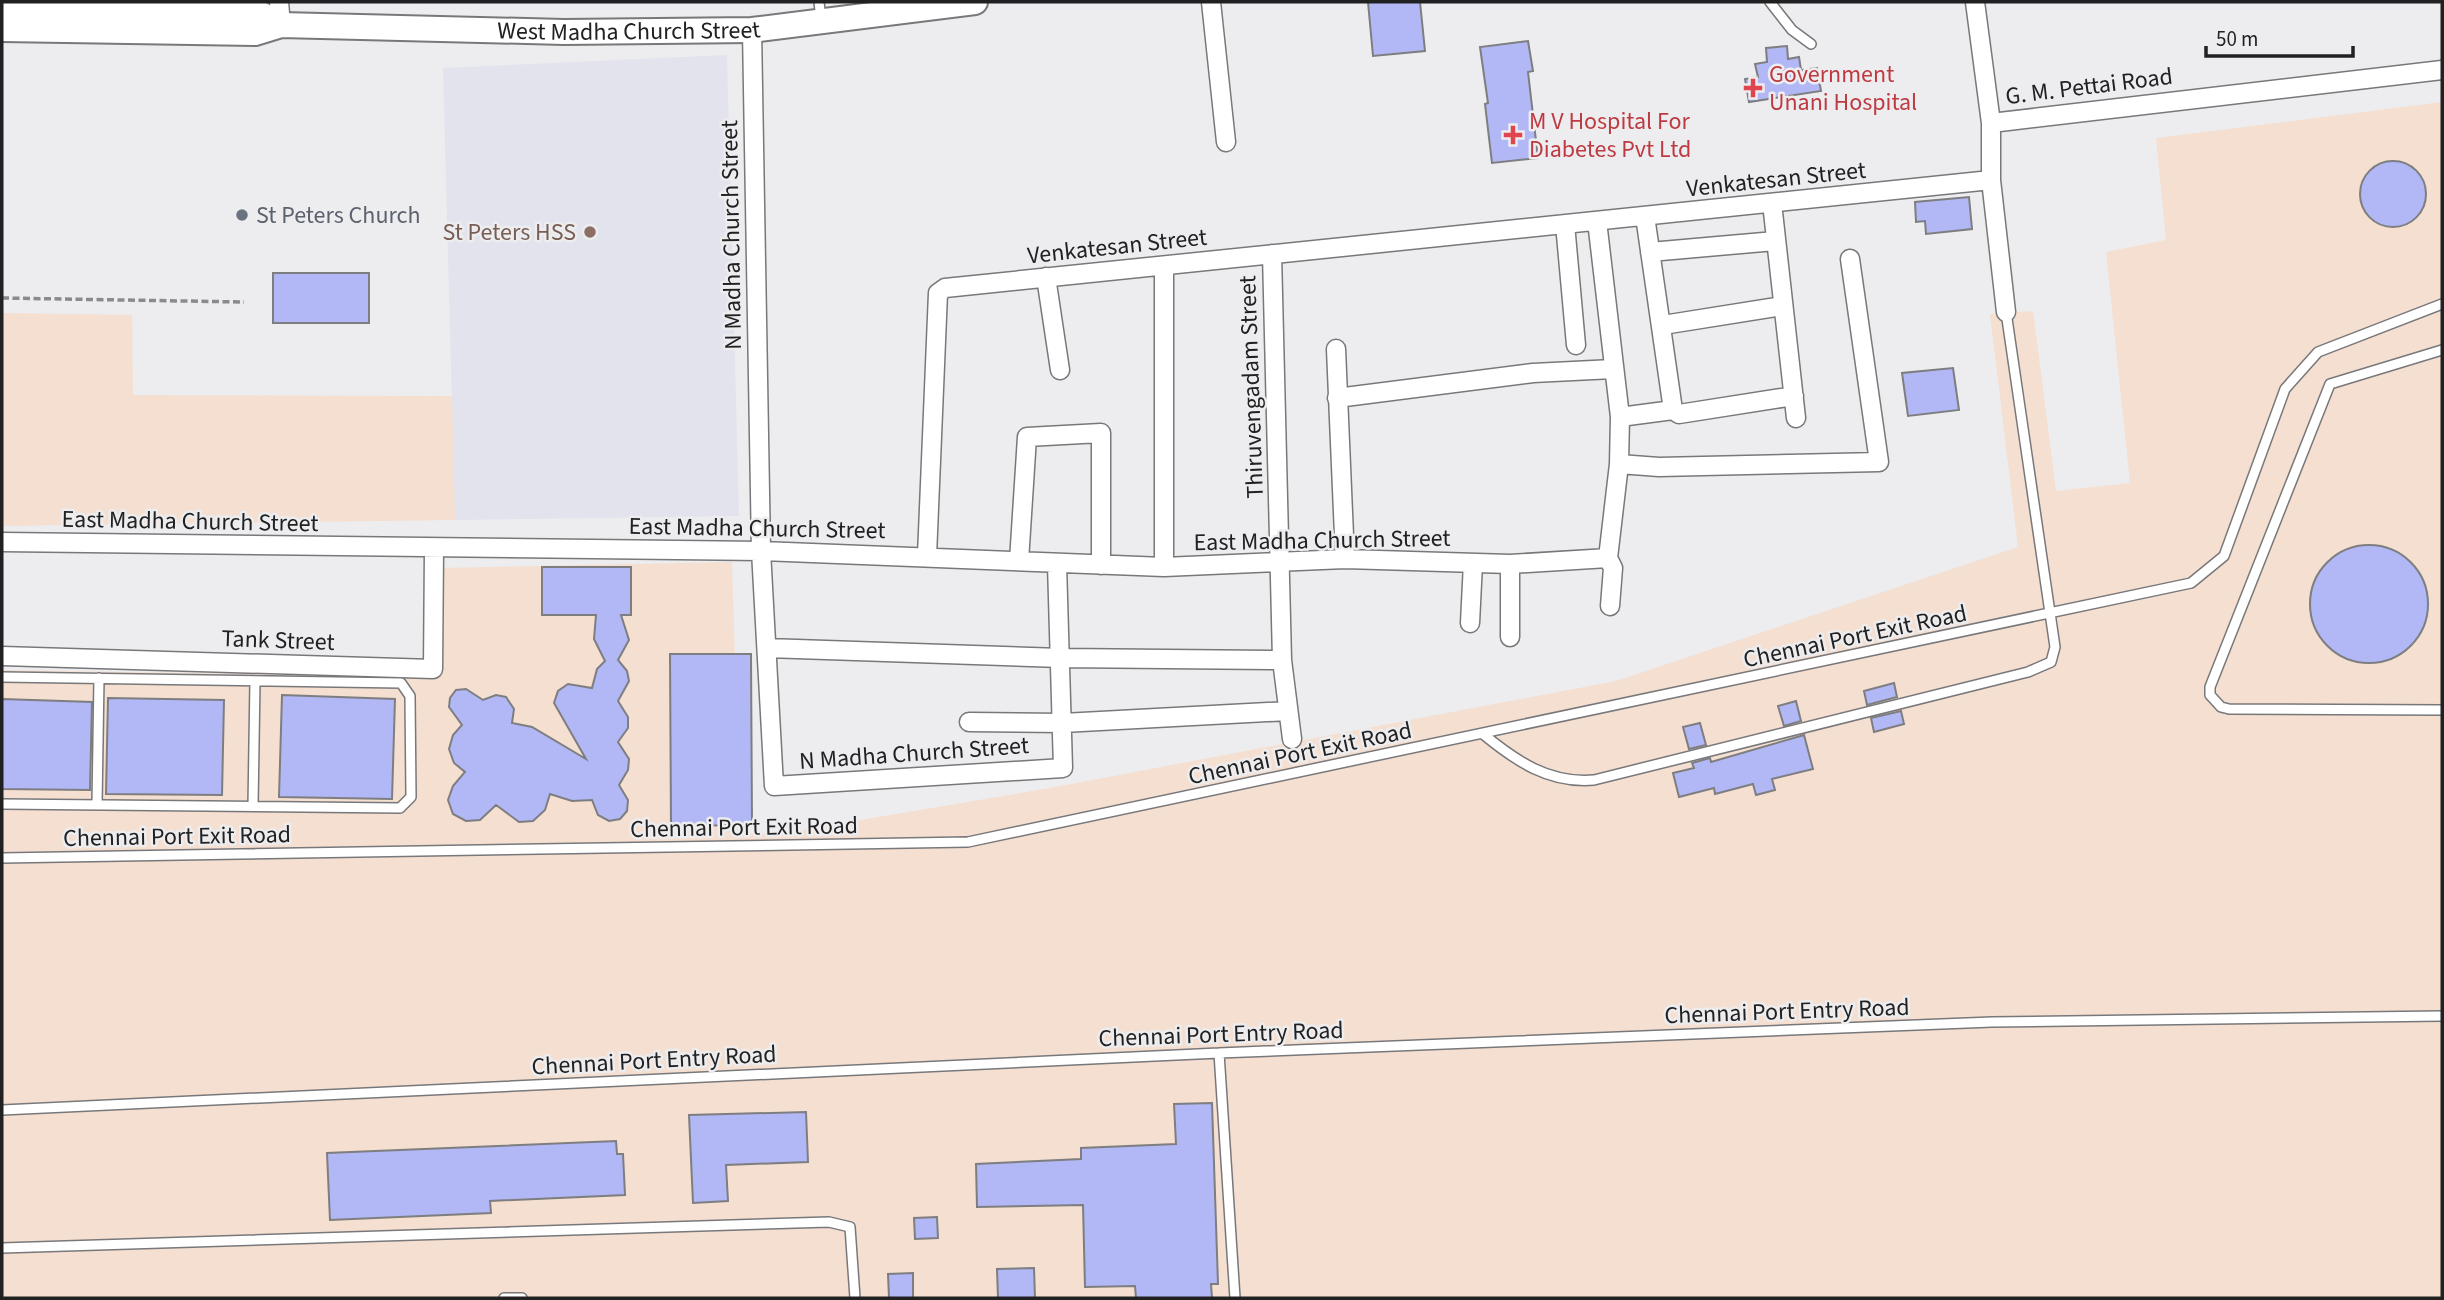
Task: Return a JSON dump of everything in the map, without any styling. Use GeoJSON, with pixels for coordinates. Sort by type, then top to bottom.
{"type":"FeatureCollection","features":[{"type":"Feature","properties":{"kind":"main road","name":"West Madha Church Street"},"geometry":{"type":"LineString","coordinates":[[12,18],[78,13],[209,21],[255,33],[280,13],[564,32],[752,30],[820,10],[975,2]]}},
{"type":"Feature","properties":{"kind":"street"},"geometry":{"type":"LineString","coordinates":[[1211,2],[1226,142]]}},
{"type":"Feature","properties":{"kind":"street"},"geometry":{"type":"LineString","coordinates":[[1975,2],[1992,123],[1991,180],[2006,312]]}},
{"type":"Feature","properties":{"kind":"street","name":"N Madha Church Street"},"geometry":{"type":"LineString","coordinates":[[752,30],[761,551],[774,786],[1063,768],[1057,564]]}},
{"type":"Feature","properties":{"kind":"street","name":"G. M. Pettai Road"},"geometry":{"type":"LineString","coordinates":[[1992,123],[2442,69]]}},
{"type":"Feature","properties":{"kind":"street","name":"Venkatesan Street"},"geometry":{"type":"LineString","coordinates":[[927,556],[938,293],[945,288],[1991,180]]}},
{"type":"Feature","properties":{"kind":"street"},"geometry":{"type":"LineString","coordinates":[[1772,203],[1796,418]]}},
{"type":"Feature","properties":{"kind":"street"},"geometry":{"type":"LineString","coordinates":[[1645,216],[1664,325],[1674,410],[1679,414],[1794,396]]}},
{"type":"Feature","properties":{"kind":"street"},"geometry":{"type":"LineString","coordinates":[[1597,221],[1620,417],[1619,464],[1608,558],[1613,568],[1610,606]]}},
{"type":"Feature","properties":{"kind":"street"},"geometry":{"type":"LineString","coordinates":[[1565,224],[1576,345]]}},
{"type":"Feature","properties":{"kind":"street"},"geometry":{"type":"LineString","coordinates":[[1650,252],[1775,241]]}},
{"type":"Feature","properties":{"kind":"street","name":"Thiruvengadam Street"},"geometry":{"type":"LineString","coordinates":[[1272,254],[1282,660],[1292,739]]}},
{"type":"Feature","properties":{"kind":"street"},"geometry":{"type":"LineString","coordinates":[[1619,464],[1672,467],[1879,462],[1850,259]]}},
{"type":"Feature","properties":{"kind":"street"},"geometry":{"type":"LineString","coordinates":[[1164,266],[1164,567]]}},
{"type":"Feature","properties":{"kind":"street"},"geometry":{"type":"LineString","coordinates":[[1046,277],[1060,370]]}},
{"type":"Feature","properties":{"kind":"street"},"geometry":{"type":"LineString","coordinates":[[1664,325],[1782,306]]}},
{"type":"Feature","properties":{"kind":"street"},"geometry":{"type":"LineString","coordinates":[[1336,349],[1345,559]]}},
{"type":"Feature","properties":{"kind":"street"},"geometry":{"type":"LineString","coordinates":[[1337,398],[1533,373],[1613,369]]}},
{"type":"Feature","properties":{"kind":"street"},"geometry":{"type":"LineString","coordinates":[[1620,417],[1674,410]]}},
{"type":"Feature","properties":{"kind":"street"},"geometry":{"type":"LineString","coordinates":[[1019,562],[1027,437],[1101,433],[1101,565]]}},
{"type":"Feature","properties":{"kind":"street","name":"East Madha Church Street"},"geometry":{"type":"LineString","coordinates":[[2,542],[761,551],[1164,567],[1345,559],[1510,564],[1608,558]]}},
{"type":"Feature","properties":{"kind":"street","name":"Tank Street"},"geometry":{"type":"LineString","coordinates":[[2,656],[433,669],[434,549]]}},
{"type":"Feature","properties":{"kind":"street"},"geometry":{"type":"LineString","coordinates":[[1470,623],[1473,563]]}},
{"type":"Feature","properties":{"kind":"street"},"geometry":{"type":"LineString","coordinates":[[1510,564],[1510,637]]}},
{"type":"Feature","properties":{"kind":"street"},"geometry":{"type":"LineString","coordinates":[[768,648],[1061,658],[1282,660]]}},
{"type":"Feature","properties":{"kind":"street"},"geometry":{"type":"LineString","coordinates":[[968,722],[1063,723],[1288,710]]}},
{"type":"Feature","properties":{"kind":"lane"},"geometry":{"type":"LineString","coordinates":[[1770,2],[1792,30],[1811,44]]}},
{"type":"Feature","properties":{"kind":"lane","name":"Chennai Port Exit Road"},"geometry":{"type":"LineString","coordinates":[[2,858],[968,842],[2191,583],[2224,556],[2285,389],[2318,352],[2442,304]]}},
{"type":"Feature","properties":{"kind":"lane"},"geometry":{"type":"LineString","coordinates":[[1483,734],[1534,770],[1573,780],[1594,780],[2041,668],[2051,662],[2054,654],[2050,615],[2006,312]]}},
{"type":"Feature","properties":{"kind":"lane"},"geometry":{"type":"LineString","coordinates":[[2442,350],[2330,384],[2210,687],[2210,695],[2221,707],[2229,709],[2442,710]]}},
{"type":"Feature","properties":{"kind":"lane"},"geometry":{"type":"LineString","coordinates":[[2,677],[401,683],[410,696],[411,797],[400,808],[2,804]]}},
{"type":"Feature","properties":{"kind":"lane"},"geometry":{"type":"LineString","coordinates":[[97,805],[99,678]]}},
{"type":"Feature","properties":{"kind":"lane"},"geometry":{"type":"LineString","coordinates":[[254,806],[255,681]]}},
{"type":"Feature","properties":{"kind":"lane","name":"Chennai Port Entry Road"},"geometry":{"type":"LineString","coordinates":[[2,1110],[1219,1053],[1992,1022],[2442,1016]]}},
{"type":"Feature","properties":{"kind":"lane"},"geometry":{"type":"LineString","coordinates":[[1219,1053],[1235,1298]]}},
{"type":"Feature","properties":{"kind":"lane"},"geometry":{"type":"LineString","coordinates":[[2,1248],[830,1222],[850,1227],[855,1298]]}},
{"type":"Feature","properties":{"kind":"lane"},"geometry":{"type":"LineString","coordinates":[[504,1298],[522,1298]]}},
{"type":"Feature","properties":{"kind":"path"},"geometry":{"type":"LineString","coordinates":[[2,298],[244,302]]}},
{"type":"Feature","properties":{"kind":"shaded area","name":"St Peters HSS"},"geometry":{"type":"Polygon","coordinates":[[[727,55],[739,516],[455,520],[443,68],[727,55]]]}},
{"type":"Feature","properties":{"kind":"shaded area"},"geometry":{"type":"Polygon","coordinates":[[[2442,102],[2442,1298],[2,1298],[2,670],[436,677],[438,568],[732,562],[740,833],[777,834],[1050,788],[1616,681],[2018,547],[1990,314],[2033,311],[2056,491],[2130,483],[2106,252],[2166,240],[2156,138],[2442,102]]]}},
{"type":"Feature","properties":{"kind":"shaded area"},"geometry":{"type":"Polygon","coordinates":[[[2,313],[132,315],[133,395],[452,396],[455,520],[2,526],[2,313]]]}},
{"type":"Feature","properties":{"kind":"building"},"geometry":{"type":"Polygon","coordinates":[[[1368,2],[1420,2],[1425,51],[1373,56],[1368,2]]]}},
{"type":"Feature","properties":{"kind":"building"},"geometry":{"type":"Polygon","coordinates":[[[1528,41],[1533,71],[1528,72],[1538,158],[1492,163],[1485,104],[1488,103],[1480,47],[1528,41]]]}},
{"type":"Feature","properties":{"kind":"building"},"geometry":{"type":"Polygon","coordinates":[[[1787,46],[1788,59],[1799,57],[1801,70],[1817,68],[1821,91],[1749,102],[1745,79],[1758,77],[1755,64],[1767,62],[1766,48],[1787,46]]]}},
{"type":"Feature","properties":{"kind":"building"},"geometry":{"type":"Polygon","coordinates":[[[2393,161],[2406,164],[2416,171],[2423,181],[2426,194],[2423,207],[2416,217],[2406,224],[2393,227],[2380,224],[2370,217],[2363,207],[2360,194],[2363,181],[2370,171],[2380,164],[2393,161]]]}},
{"type":"Feature","properties":{"kind":"building"},"geometry":{"type":"Polygon","coordinates":[[[1969,197],[1972,229],[1926,234],[1925,221],[1916,222],[1915,202],[1969,197]]]}},
{"type":"Feature","properties":{"kind":"building"},"geometry":{"type":"Polygon","coordinates":[[[273,273],[369,273],[369,323],[273,323],[273,273]]]}},
{"type":"Feature","properties":{"kind":"building"},"geometry":{"type":"Polygon","coordinates":[[[1953,368],[1959,410],[1908,416],[1902,373],[1953,368]]]}},
{"type":"Feature","properties":{"kind":"building"},"geometry":{"type":"Polygon","coordinates":[[[2369,545],[2380,546],[2402,555],[2418,571],[2427,593],[2427,615],[2418,637],[2402,653],[2380,662],[2369,663],[2358,662],[2336,653],[2320,637],[2311,615],[2310,604],[2311,593],[2320,571],[2336,555],[2358,546],[2369,545]]]}},
{"type":"Feature","properties":{"kind":"building"},"geometry":{"type":"Polygon","coordinates":[[[542,567],[631,567],[631,615],[621,615],[629,640],[618,660],[627,671],[629,681],[618,701],[628,717],[628,728],[618,742],[629,759],[628,770],[619,785],[628,800],[627,811],[620,819],[609,821],[598,815],[592,800],[572,801],[550,794],[545,810],[533,821],[519,822],[496,805],[480,820],[466,821],[453,814],[448,800],[453,786],[465,772],[454,763],[449,749],[453,735],[462,725],[449,707],[450,698],[456,690],[466,689],[483,700],[496,695],[506,697],[514,709],[512,723],[532,727],[586,759],[554,703],[558,691],[568,684],[592,688],[597,669],[605,661],[594,639],[596,615],[542,615],[542,567]]]}},
{"type":"Feature","properties":{"kind":"building"},"geometry":{"type":"Polygon","coordinates":[[[670,654],[751,654],[752,825],[671,826],[670,654]]]}},
{"type":"Feature","properties":{"kind":"building"},"geometry":{"type":"Polygon","coordinates":[[[1894,683],[1897,697],[1867,705],[1864,691],[1894,683]]]}},
{"type":"Feature","properties":{"kind":"building"},"geometry":{"type":"Polygon","coordinates":[[[282,695],[395,699],[392,799],[279,797],[282,695]]]}},
{"type":"Feature","properties":{"kind":"building"},"geometry":{"type":"Polygon","coordinates":[[[108,698],[224,700],[222,795],[106,794],[108,698]]]}},
{"type":"Feature","properties":{"kind":"building"},"geometry":{"type":"Polygon","coordinates":[[[2,699],[92,702],[90,790],[2,789],[2,699]]]}},
{"type":"Feature","properties":{"kind":"building"},"geometry":{"type":"Polygon","coordinates":[[[1796,701],[1801,721],[1784,726],[1778,706],[1796,701]]]}},
{"type":"Feature","properties":{"kind":"building"},"geometry":{"type":"Polygon","coordinates":[[[1901,711],[1904,724],[1874,732],[1871,718],[1901,711]]]}},
{"type":"Feature","properties":{"kind":"building"},"geometry":{"type":"Polygon","coordinates":[[[1700,723],[1706,745],[1689,749],[1683,727],[1700,723]]]}},
{"type":"Feature","properties":{"kind":"building"},"geometry":{"type":"Polygon","coordinates":[[[1804,735],[1813,769],[1772,779],[1775,790],[1756,795],[1753,784],[1715,794],[1714,788],[1679,797],[1673,773],[1694,768],[1692,763],[1710,758],[1711,762],[1804,735]]]}},
{"type":"Feature","properties":{"kind":"building"},"geometry":{"type":"Polygon","coordinates":[[[1212,1103],[1218,1284],[1211,1284],[1212,1298],[1136,1298],[1135,1286],[1085,1287],[1083,1205],[977,1207],[976,1164],[1081,1159],[1081,1148],[1176,1144],[1174,1104],[1212,1103]]]}},
{"type":"Feature","properties":{"kind":"building"},"geometry":{"type":"Polygon","coordinates":[[[806,1112],[808,1162],[726,1165],[728,1201],[693,1203],[689,1115],[806,1112]]]}},
{"type":"Feature","properties":{"kind":"building"},"geometry":{"type":"Polygon","coordinates":[[[616,1141],[617,1154],[623,1154],[625,1195],[490,1201],[491,1213],[330,1220],[327,1153],[616,1141]]]}},
{"type":"Feature","properties":{"kind":"building"},"geometry":{"type":"Polygon","coordinates":[[[937,1217],[938,1238],[915,1239],[914,1218],[937,1217]]]}},
{"type":"Feature","properties":{"kind":"building"},"geometry":{"type":"Polygon","coordinates":[[[1034,1268],[1035,1298],[998,1298],[997,1269],[1034,1268]]]}},
{"type":"Feature","properties":{"kind":"building"},"geometry":{"type":"Polygon","coordinates":[[[913,1273],[913,1298],[889,1298],[888,1274],[913,1273]]]}},
{"type":"Feature","properties":{"kind":"place","name":"Government Unani Hospital"},"geometry":{"type":"Point","coordinates":[1753,88]}},
{"type":"Feature","properties":{"kind":"place","name":"M V Hospital For Diabetes Pvt Ltd"},"geometry":{"type":"Point","coordinates":[1513,135]}},
{"type":"Feature","properties":{"kind":"place","name":"St Peters Church"},"geometry":{"type":"Point","coordinates":[242,215]}},
{"type":"Feature","properties":{"kind":"place","name":"St Peters HSS"},"geometry":{"type":"Point","coordinates":[590,232]}}]}
